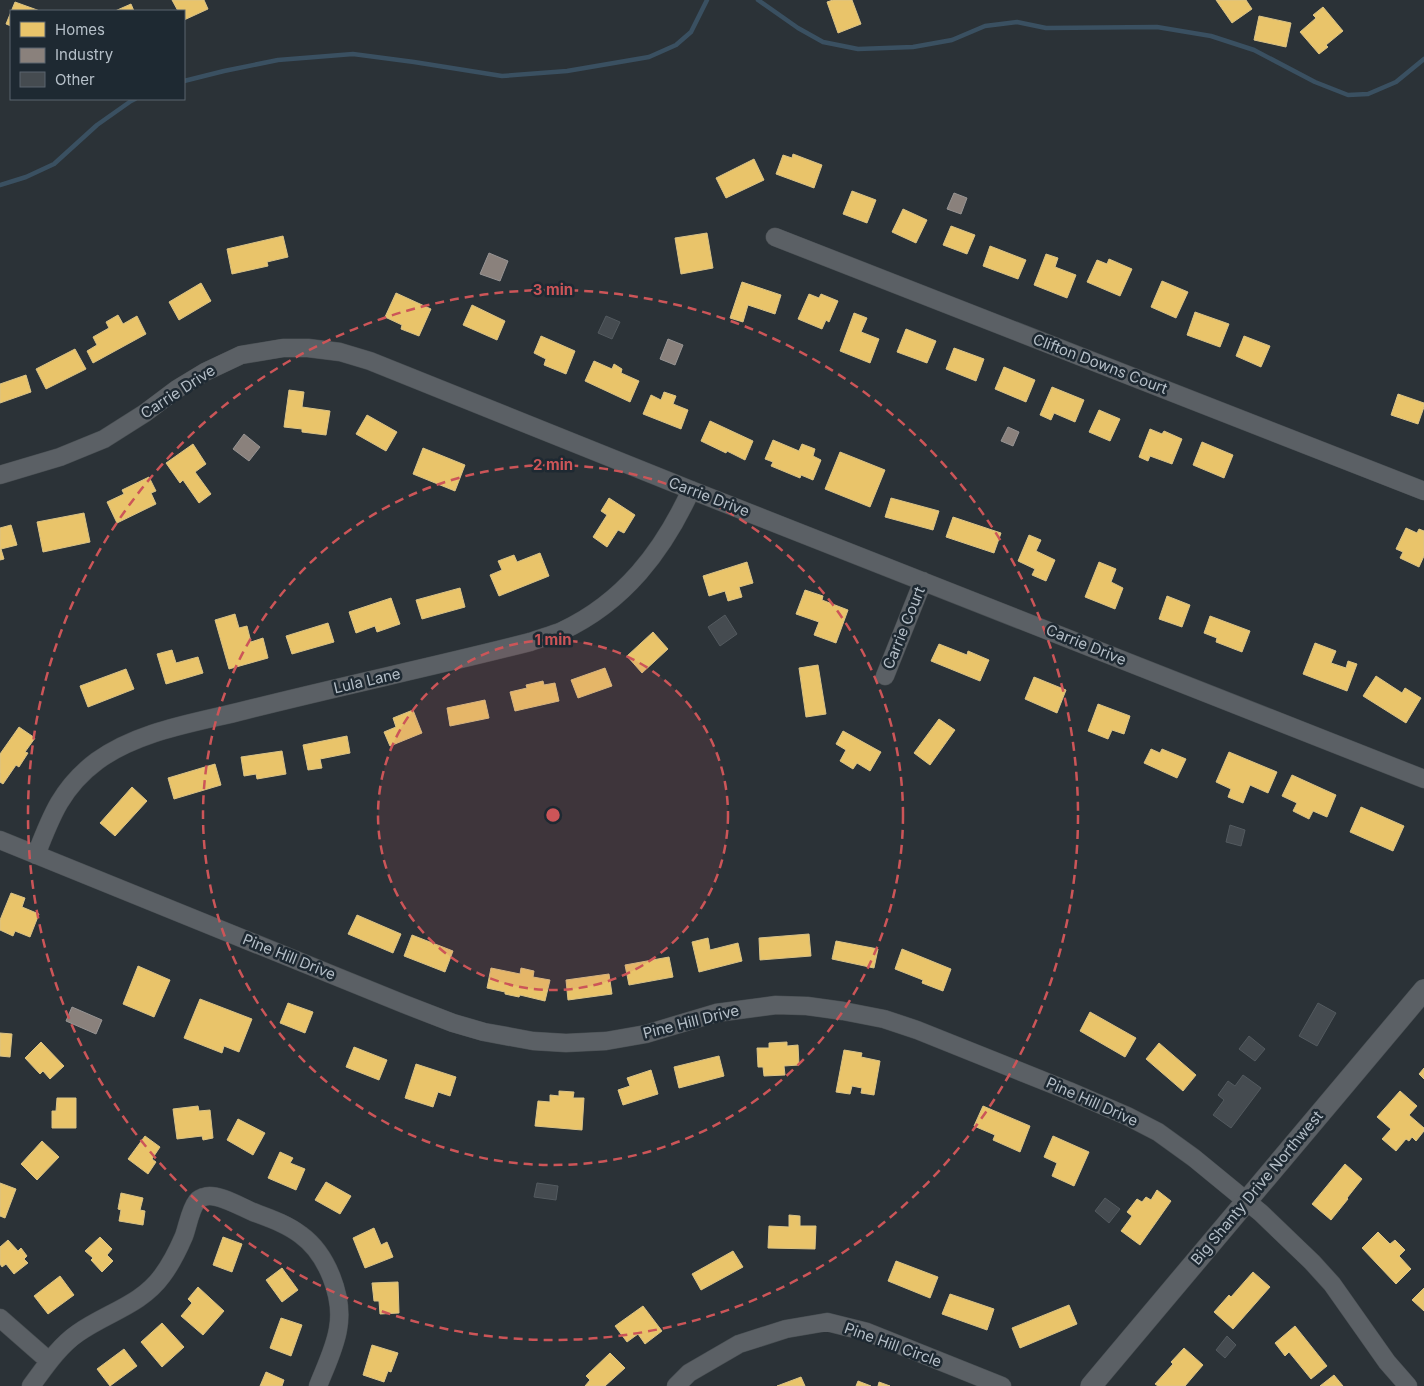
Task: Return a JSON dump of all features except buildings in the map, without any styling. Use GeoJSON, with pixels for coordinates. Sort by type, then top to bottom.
{"type":"FeatureCollection","features":[{"type":"Feature","properties":{"kind":"street","name":"Clifton Downs Court"},"geometry":{"type":"LineString","coordinates":[[775,236],[1424,491]]}},
{"type":"Feature","properties":{"kind":"street","name":"Carrie Drive"},"geometry":{"type":"LineString","coordinates":[[0,475],[60,457],[104,439],[205,372],[241,355],[283,348],[308,348],[340,352],[370,361],[691,490],[1424,779]]}},
{"type":"Feature","properties":{"kind":"street","name":"Lula Lane"},"geometry":{"type":"LineString","coordinates":[[36,854],[60,800],[76,781],[97,762],[125,744],[157,732],[530,642],[561,631],[592,615],[624,589],[655,554],[674,526],[691,490]]}},
{"type":"Feature","properties":{"kind":"street","name":"Carrie Court"},"geometry":{"type":"LineString","coordinates":[[884,676],[923,581]]}},
{"type":"Feature","properties":{"kind":"street","name":"Pine Hill Drive"},"geometry":{"type":"LineString","coordinates":[[0,840],[412,1007],[453,1023],[484,1032],[542,1042],[606,1041],[646,1034],[716,1013],[776,1005],[843,1010],[884,1019],[917,1030],[1127,1116],[1158,1132],[1194,1158],[1284,1234],[1332,1284],[1387,1362],[1408,1386]]}},
{"type":"Feature","properties":{"kind":"street","name":"Big Shanty Drive Northwest"},"geometry":{"type":"LineString","coordinates":[[1091,1386],[1424,990]]}},
{"type":"Feature","properties":{"kind":"street"},"geometry":{"type":"LineString","coordinates":[[31,1386],[58,1350],[77,1333],[135,1301],[160,1278],[171,1262],[184,1236],[198,1201],[203,1197],[210,1196],[228,1201],[289,1227],[302,1235],[322,1259],[334,1284],[340,1305],[338,1329],[318,1386]]}},
{"type":"Feature","properties":{"kind":"street"},"geometry":{"type":"LineString","coordinates":[[0,1318],[49,1361]]}},
{"type":"Feature","properties":{"kind":"street","name":"Pine Hill Circle"},"geometry":{"type":"LineString","coordinates":[[676,1386],[690,1373],[739,1344],[786,1329],[827,1322],[867,1332],[1002,1386]]}},
{"type":"Feature","properties":{"kind":"waterway"},"geometry":{"type":"LineString","coordinates":[[185,81],[278,60],[353,54],[502,76],[567,71],[649,57],[676,45],[691,32],[707,0]]}},
{"type":"Feature","properties":{"kind":"waterway"},"geometry":{"type":"LineString","coordinates":[[758,0],[798,28],[823,42],[858,49],[913,47],[952,40],[985,26],[1017,22],[1046,28],[1157,27],[1211,36],[1254,50],[1315,82],[1348,95],[1368,94],[1396,82],[1424,59]]}},
{"type":"Feature","properties":{"kind":"waterway"},"geometry":{"type":"LineString","coordinates":[[0,185],[26,177],[54,164],[97,125],[133,100]]}}]}
